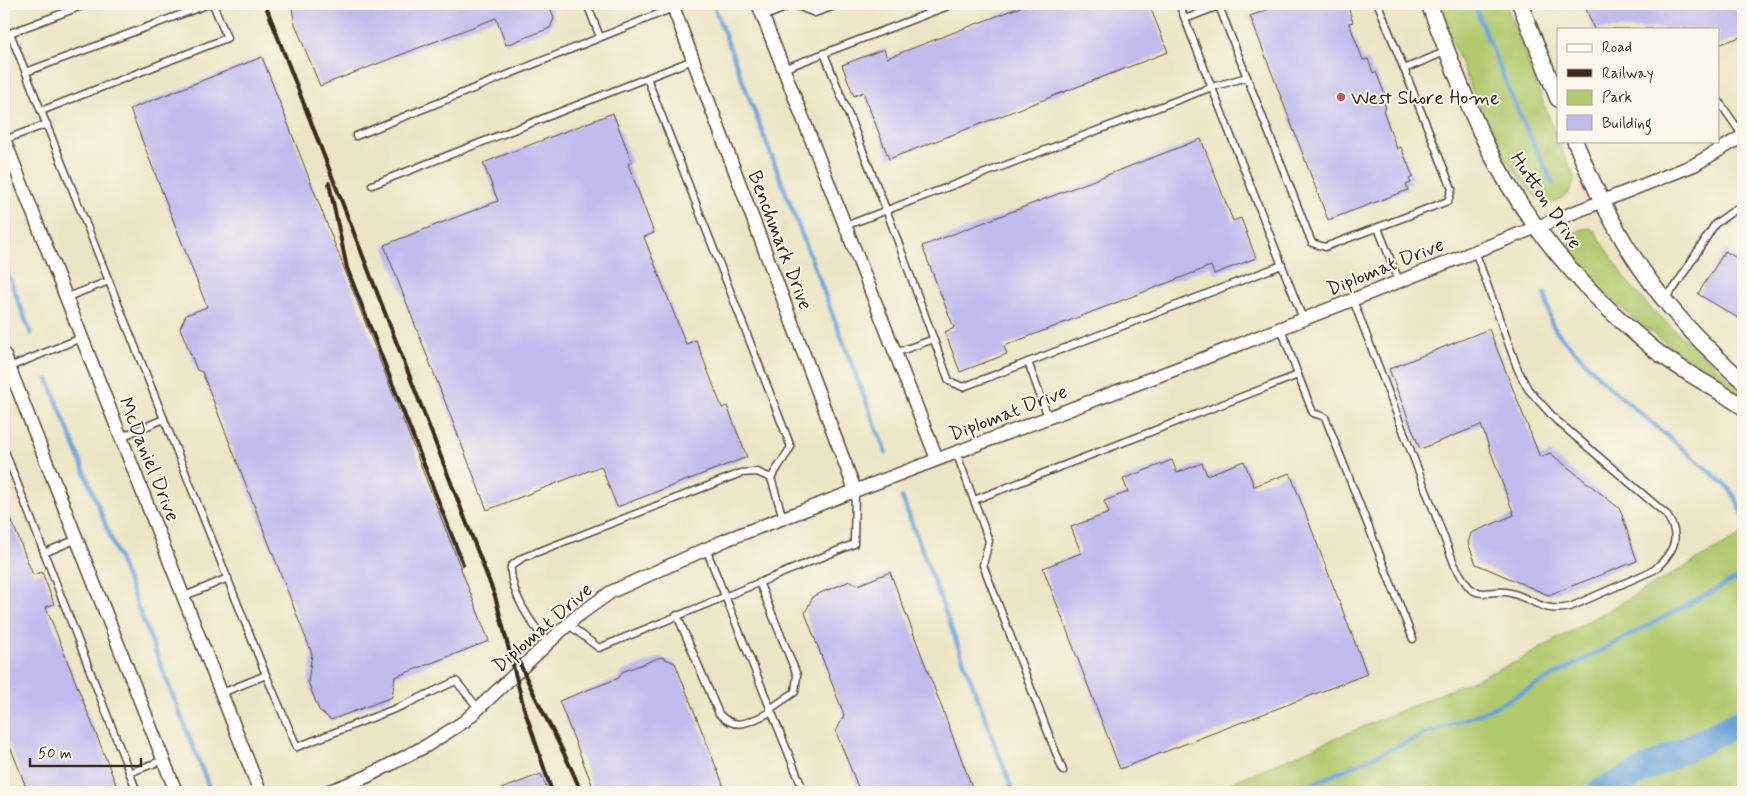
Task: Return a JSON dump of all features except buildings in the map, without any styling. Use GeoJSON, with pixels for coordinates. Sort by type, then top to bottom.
{"type":"FeatureCollection","features":[{"type":"Feature","properties":{"kind":"street"},"geometry":{"type":"LineString","coordinates":[[758,4],[937,459]]}},
{"type":"Feature","properties":{"kind":"street","name":"Hutton Drive"},"geometry":{"type":"LineString","coordinates":[[1428,4],[1480,132],[1537,228],[1563,262],[1652,348],[1743,407]]}},
{"type":"Feature","properties":{"kind":"street"},"geometry":{"type":"LineString","coordinates":[[1520,4],[1557,94]]}},
{"type":"Feature","properties":{"kind":"street","name":"Benchmark Drive"},"geometry":{"type":"LineString","coordinates":[[672,6],[855,490]]}},
{"type":"Feature","properties":{"kind":"street","name":"Diplomat Drive"},"geometry":{"type":"LineString","coordinates":[[326,792],[366,777],[426,746],[465,721],[569,625],[611,592],[706,549],[783,518],[1281,328],[1694,166],[1743,136]]}},
{"type":"Feature","properties":{"kind":"street","name":"McDaniel Drive"},"geometry":{"type":"LineString","coordinates":[[4,140],[65,298],[185,596],[260,792]]}},
{"type":"Feature","properties":{"kind":"street","name":"Hutton Drive"},"geometry":{"type":"LineString","coordinates":[[1575,142],[1614,226],[1650,284],[1693,334],[1743,381]]}},
{"type":"Feature","properties":{"kind":"street"},"geometry":{"type":"LineString","coordinates":[[4,354],[6,369],[77,540],[176,792]]}},
{"type":"Feature","properties":{"kind":"lane"},"geometry":{"type":"LineString","coordinates":[[87,4],[7,34],[26,72],[42,111],[296,747],[402,706],[456,681],[478,709]]}},
{"type":"Feature","properties":{"kind":"lane"},"geometry":{"type":"LineString","coordinates":[[26,72],[211,4],[227,38],[42,111]]}},
{"type":"Feature","properties":{"kind":"lane"},"geometry":{"type":"LineString","coordinates":[[587,4],[600,37]]}},
{"type":"Feature","properties":{"kind":"lane"},"geometry":{"type":"LineString","coordinates":[[763,17],[792,5],[815,13],[840,4]]}},
{"type":"Feature","properties":{"kind":"lane"},"geometry":{"type":"LineString","coordinates":[[783,69],[953,4]]}},
{"type":"Feature","properties":{"kind":"lane"},"geometry":{"type":"LineString","coordinates":[[1179,4],[1303,319]]}},
{"type":"Feature","properties":{"kind":"lane"},"geometry":{"type":"LineString","coordinates":[[1185,19],[1221,5],[1247,77],[1312,242],[1326,248],[1448,201],[1452,189],[1378,4]]}},
{"type":"Feature","properties":{"kind":"lane"},"geometry":{"type":"LineString","coordinates":[[356,136],[672,6]]}},
{"type":"Feature","properties":{"kind":"lane"},"geometry":{"type":"LineString","coordinates":[[1404,69],[1447,51]]}},
{"type":"Feature","properties":{"kind":"lane"},"geometry":{"type":"LineString","coordinates":[[824,53],[886,209],[949,381],[963,388],[1282,265]]}},
{"type":"Feature","properties":{"kind":"lane"},"geometry":{"type":"LineString","coordinates":[[372,185],[693,60]]}},
{"type":"Feature","properties":{"kind":"lane"},"geometry":{"type":"LineString","coordinates":[[845,226],[1212,87],[1247,77]]}},
{"type":"Feature","properties":{"kind":"lane"},"geometry":{"type":"LineString","coordinates":[[647,78],[792,447],[771,478]]}},
{"type":"Feature","properties":{"kind":"lane"},"geometry":{"type":"LineString","coordinates":[[1720,103],[1743,136]]}},
{"type":"Feature","properties":{"kind":"lane"},"geometry":{"type":"LineString","coordinates":[[4,140],[46,124]]}},
{"type":"Feature","properties":{"kind":"lane"},"geometry":{"type":"LineString","coordinates":[[1663,300],[1675,287],[1715,224],[1743,204]]}},
{"type":"Feature","properties":{"kind":"lane"},"geometry":{"type":"LineString","coordinates":[[1378,228],[1399,281]]}},
{"type":"Feature","properties":{"kind":"lane"},"geometry":{"type":"LineString","coordinates":[[1353,300],[1455,566],[1471,588],[1483,593],[1505,592],[1545,608],[1558,610],[1570,607],[1654,570],[1664,560],[1675,543],[1676,533],[1672,522],[1666,514],[1556,420],[1528,389],[1518,370],[1475,251]]}},
{"type":"Feature","properties":{"kind":"lane"},"geometry":{"type":"LineString","coordinates":[[65,298],[109,281]]}},
{"type":"Feature","properties":{"kind":"lane"},"geometry":{"type":"LineString","coordinates":[[1281,328],[1313,413],[1325,417],[1413,640]]}},
{"type":"Feature","properties":{"kind":"lane"},"geometry":{"type":"LineString","coordinates":[[6,369],[81,338]]}},
{"type":"Feature","properties":{"kind":"lane"},"geometry":{"type":"LineString","coordinates":[[895,353],[934,339]]}},
{"type":"Feature","properties":{"kind":"lane"},"geometry":{"type":"LineString","coordinates":[[1028,362],[1048,417]]}},
{"type":"Feature","properties":{"kind":"lane"},"geometry":{"type":"LineString","coordinates":[[974,500],[1298,375]]}},
{"type":"Feature","properties":{"kind":"lane"},"geometry":{"type":"LineString","coordinates":[[121,437],[164,419]]}},
{"type":"Feature","properties":{"kind":"lane"},"geometry":{"type":"LineString","coordinates":[[4,449],[137,792]]}},
{"type":"Feature","properties":{"kind":"lane"},"geometry":{"type":"LineString","coordinates":[[956,452],[989,540],[983,565],[1063,771]]}},
{"type":"Feature","properties":{"kind":"lane"},"geometry":{"type":"LineString","coordinates":[[549,644],[531,624],[510,577],[511,566],[522,558],[741,473],[757,472],[771,478]]}},
{"type":"Feature","properties":{"kind":"lane"},"geometry":{"type":"LineString","coordinates":[[771,478],[783,518]]}},
{"type":"Feature","properties":{"kind":"lane"},"geometry":{"type":"LineString","coordinates":[[569,625],[599,648],[724,595],[854,544],[855,490]]}},
{"type":"Feature","properties":{"kind":"lane"},"geometry":{"type":"LineString","coordinates":[[44,553],[77,540]]}},
{"type":"Feature","properties":{"kind":"lane"},"geometry":{"type":"LineString","coordinates":[[706,549],[804,792]]}},
{"type":"Feature","properties":{"kind":"lane"},"geometry":{"type":"LineString","coordinates":[[185,596],[228,578]]}},
{"type":"Feature","properties":{"kind":"lane"},"geometry":{"type":"LineString","coordinates":[[677,615],[719,714],[727,722],[738,725],[771,711],[795,692],[797,675],[759,582]]}},
{"type":"Feature","properties":{"kind":"lane"},"geometry":{"type":"LineString","coordinates":[[222,693],[266,675]]}},
{"type":"Feature","properties":{"kind":"lane"},"geometry":{"type":"LineString","coordinates":[[129,773],[163,760]]}},
{"type":"Feature","properties":{"kind":"green space"},"geometry":{"type":"Polygon","coordinates":[[[1437,4],[1506,4],[1557,142],[1573,174],[1574,181],[1569,193],[1555,202],[1548,203],[1536,198],[1507,161],[1485,122],[1437,4]]]}},
{"type":"Feature","properties":{"kind":"green space"},"geometry":{"type":"Polygon","coordinates":[[[1589,228],[1594,230],[1628,282],[1652,310],[1743,391],[1743,396],[1685,357],[1630,315],[1577,266],[1569,251],[1570,244],[1578,230],[1589,228]]]}},
{"type":"Feature","properties":{"kind":"green space"},"geometry":{"type":"Polygon","coordinates":[[[1743,534],[1743,792],[1209,792],[1518,661],[1743,534]]]}},
{"type":"Feature","properties":{"kind":"waterway"},"geometry":{"type":"LineString","coordinates":[[713,4],[886,453]]}},
{"type":"Feature","properties":{"kind":"waterway"},"geometry":{"type":"LineString","coordinates":[[1474,4],[1512,98],[1553,184]]}},
{"type":"Feature","properties":{"kind":"waterway"},"geometry":{"type":"LineString","coordinates":[[4,264],[31,334]]}},
{"type":"Feature","properties":{"kind":"waterway"},"geometry":{"type":"LineString","coordinates":[[1545,294],[1551,322],[1557,332],[1608,386],[1729,488],[1743,514]]}},
{"type":"Feature","properties":{"kind":"waterway"},"geometry":{"type":"LineString","coordinates":[[48,379],[211,792]]}},
{"type":"Feature","properties":{"kind":"waterway"},"geometry":{"type":"LineString","coordinates":[[902,497],[1013,792]]}},
{"type":"Feature","properties":{"kind":"waterway"},"geometry":{"type":"LineString","coordinates":[[1294,792],[1428,733],[1489,710],[1743,575]]}},
{"type":"Feature","properties":{"kind":"waterway"},"geometry":{"type":"LineString","coordinates":[[1599,792],[1743,721]]}},
{"type":"Feature","properties":{"kind":"railway"},"geometry":{"type":"LineString","coordinates":[[265,4],[495,596],[524,708],[552,792]]}},
{"type":"Feature","properties":{"kind":"railway"},"geometry":{"type":"LineString","coordinates":[[329,183],[347,268],[463,564]]}},
{"type":"Feature","properties":{"kind":"railway"},"geometry":{"type":"LineString","coordinates":[[519,661],[581,792]]}},
{"type":"Feature","properties":{"kind":"place","name":"West Shore Home"},"geometry":{"type":"Point","coordinates":[1341,97]}}]}
